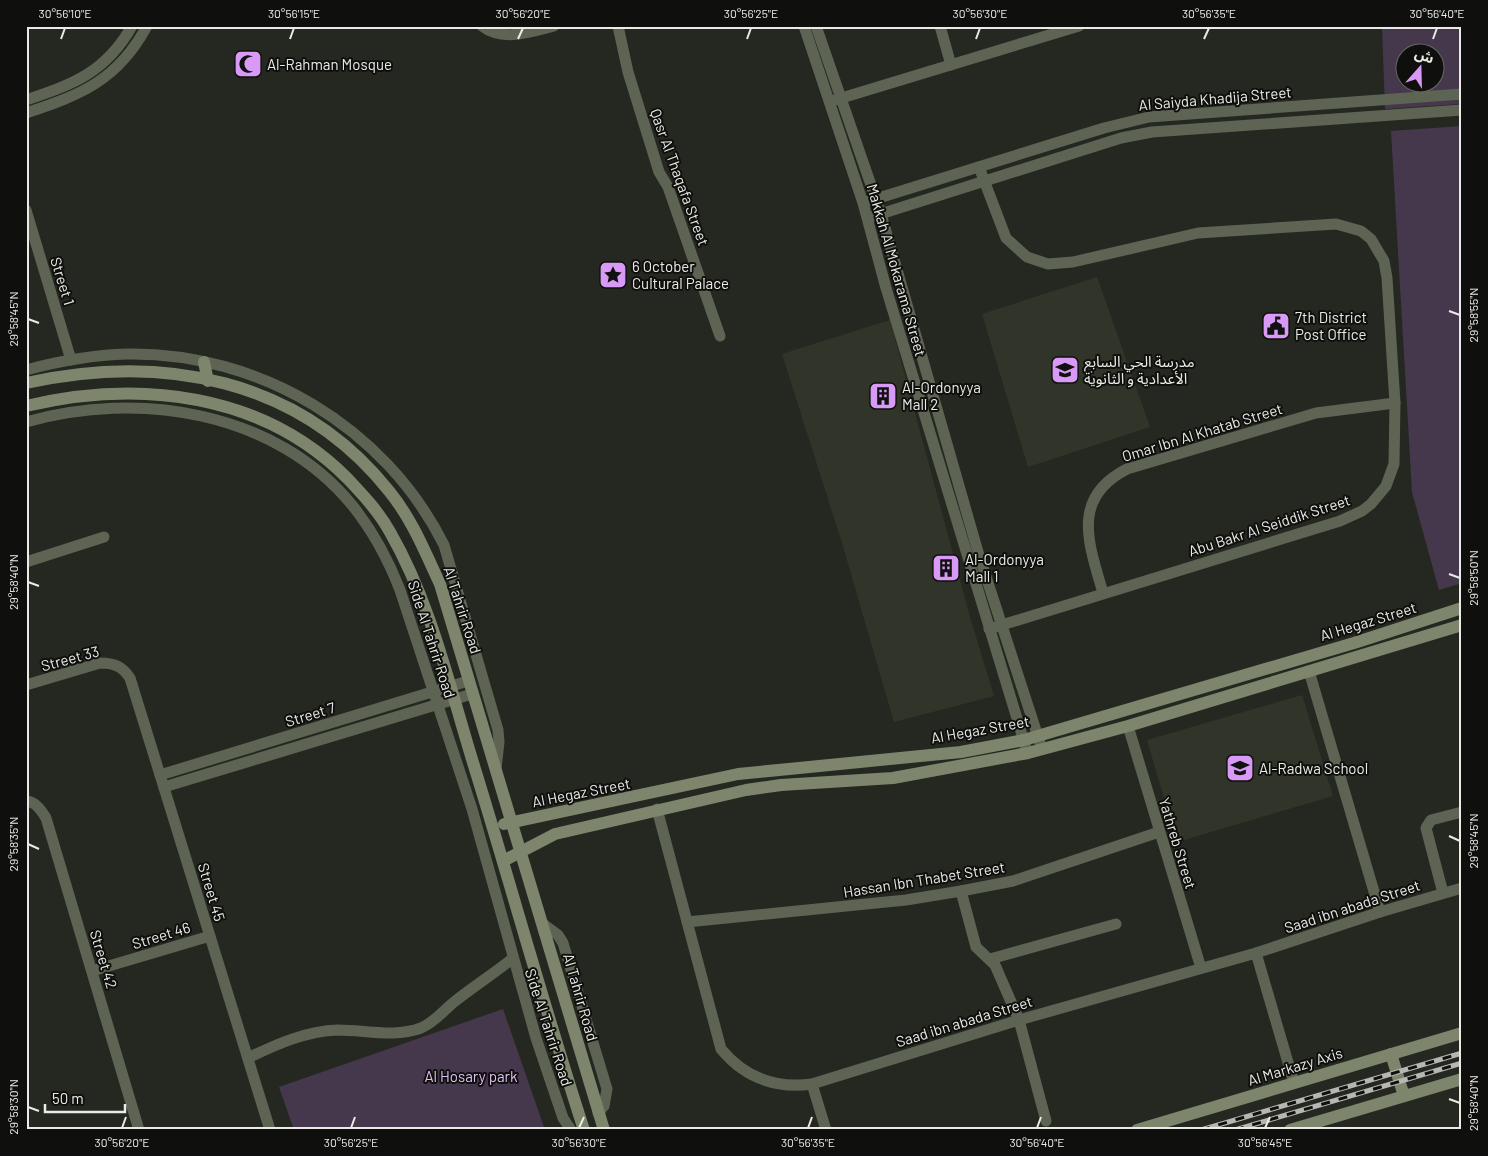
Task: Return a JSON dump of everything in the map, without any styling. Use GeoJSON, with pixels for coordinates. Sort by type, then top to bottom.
{"type":"FeatureCollection","features":[{"type":"Feature","properties":{"kind":"street"},"geometry":{"type":"LineString","coordinates":[[26,100],[66,87],[94,72],[117,50],[132,26]]}},
{"type":"Feature","properties":{"kind":"street"},"geometry":{"type":"LineString","coordinates":[[26,113],[86,91],[98,84],[130,54],[147,26]]}},
{"type":"Feature","properties":{"kind":"street"},"geometry":{"type":"LineString","coordinates":[[482,26],[493,33],[504,35],[554,26]]}},
{"type":"Feature","properties":{"kind":"street","name":"Qasr Al Thaqafa Street"},"geometry":{"type":"LineString","coordinates":[[618,26],[628,72],[659,172],[668,186],[720,336]]}},
{"type":"Feature","properties":{"kind":"street","name":"Makkah Al Mokarama Street"},"geometry":{"type":"LineString","coordinates":[[804,26],[868,219],[886,288],[1028,753]]}},
{"type":"Feature","properties":{"kind":"street","name":"Makkah Al Mokarama Street"},"geometry":{"type":"LineString","coordinates":[[816,26],[881,214],[978,552],[1042,749]]}},
{"type":"Feature","properties":{"kind":"street"},"geometry":{"type":"LineString","coordinates":[[940,26],[950,65]]}},
{"type":"Feature","properties":{"kind":"street"},"geometry":{"type":"LineString","coordinates":[[830,101],[1078,26]]}},
{"type":"Feature","properties":{"kind":"street","name":"Al Saiyda Khadija Street"},"geometry":{"type":"LineString","coordinates":[[863,203],[1104,128],[1159,116],[1462,94]]}},
{"type":"Feature","properties":{"kind":"street","name":"Al Saiyda Khadija Street"},"geometry":{"type":"LineString","coordinates":[[868,219],[1121,138],[1152,132],[1462,110]]}},
{"type":"Feature","properties":{"kind":"street","name":"Abu Bakr Al Seiddik Street"},"geometry":{"type":"LineString","coordinates":[[979,167],[1006,238],[1027,257],[1048,264],[1073,262],[1198,232],[1336,224],[1361,231],[1375,244],[1384,261],[1392,336],[1395,403],[1394,464],[1391,476],[1379,496],[1362,511],[1340,521],[989,628]]}},
{"type":"Feature","properties":{"kind":"street","name":"Street 1"},"geometry":{"type":"LineString","coordinates":[[27,213],[71,360]]}},
{"type":"Feature","properties":{"kind":"street"},"geometry":{"type":"LineString","coordinates":[[26,370],[71,360],[127,354],[161,355],[204,362],[259,377],[289,391],[346,426],[396,472],[432,520],[444,545],[498,730],[500,742],[496,769]]}},
{"type":"Feature","properties":{"kind":"street"},"geometry":{"type":"LineString","coordinates":[[204,362],[208,381]]}},
{"type":"Feature","properties":{"kind":"street","name":"Al Tahrir Road"},"geometry":{"type":"LineString","coordinates":[[26,383],[58,376],[111,370],[164,371],[242,388],[290,408],[334,437],[379,479],[419,536],[437,578],[604,1130]]}},
{"type":"Feature","properties":{"kind":"street"},"geometry":{"type":"LineString","coordinates":[[26,406],[87,394],[150,394],[232,408],[268,422],[300,439],[335,466],[368,500],[389,530],[420,593],[503,861],[544,1007],[584,1130]]}},
{"type":"Feature","properties":{"kind":"street","name":"Omar Ibn Al Khatab Street"},"geometry":{"type":"LineString","coordinates":[[1103,593],[1089,543],[1087,524],[1090,506],[1100,489],[1113,476],[1127,469],[1316,413],[1395,403]]}},
{"type":"Feature","properties":{"kind":"street","name":"Side Al Tahrir Road"},"geometry":{"type":"LineString","coordinates":[[26,422],[76,411],[103,408],[157,408],[184,412],[243,428],[273,442],[302,459],[328,480],[351,504],[371,530],[388,559],[400,590],[474,818],[512,959],[563,1118],[571,1130]]}},
{"type":"Feature","properties":{"kind":"street"},"geometry":{"type":"LineString","coordinates":[[26,562],[104,538]]}},
{"type":"Feature","properties":{"kind":"street","name":"Al Hegaz Street"},"geometry":{"type":"LineString","coordinates":[[493,828],[512,822],[738,774],[961,752],[1024,740],[1354,643],[1462,608]]}},
{"type":"Feature","properties":{"kind":"street","name":"Al Hegaz Street"},"geometry":{"type":"LineString","coordinates":[[503,861],[555,834],[746,790],[781,785],[893,778],[1028,753],[1128,726],[1309,671],[1461,628]]}},
{"type":"Feature","properties":{"kind":"street","name":"Street 33"},"geometry":{"type":"LineString","coordinates":[[26,685],[100,664],[110,663],[120,667]]}},
{"type":"Feature","properties":{"kind":"street","name":"Street 45"},"geometry":{"type":"LineString","coordinates":[[120,667],[130,678],[270,1130]]}},
{"type":"Feature","properties":{"kind":"street"},"geometry":{"type":"LineString","coordinates":[[1309,671],[1380,912]]}},
{"type":"Feature","properties":{"kind":"street","name":"Street 7"},"geometry":{"type":"LineString","coordinates":[[160,775],[468,681]]}},
{"type":"Feature","properties":{"kind":"street","name":"Street 7"},"geometry":{"type":"LineString","coordinates":[[164,787],[472,694]]}},
{"type":"Feature","properties":{"kind":"street","name":"Yathreb Street"},"geometry":{"type":"LineString","coordinates":[[1128,726],[1201,968]]}},
{"type":"Feature","properties":{"kind":"street","name":"Street 42"},"geometry":{"type":"LineString","coordinates":[[29,802],[40,808],[46,818],[139,1130]]}},
{"type":"Feature","properties":{"kind":"street","name":"Saad ibn abada Street"},"geometry":{"type":"LineString","coordinates":[[657,809],[722,1049],[731,1060],[755,1077],[783,1085],[812,1084],[1019,1020],[1256,953],[1380,912],[1462,888]]}},
{"type":"Feature","properties":{"kind":"street"},"geometry":{"type":"LineString","coordinates":[[1443,893],[1426,828],[1431,820],[1462,812]]}},
{"type":"Feature","properties":{"kind":"street","name":"Hassan Ibn Thabet Street"},"geometry":{"type":"LineString","coordinates":[[687,922],[906,900],[961,891],[1013,880],[1159,832]]}},
{"type":"Feature","properties":{"kind":"street"},"geometry":{"type":"LineString","coordinates":[[961,891],[976,948],[996,965],[1019,1020],[1046,1121]]}},
{"type":"Feature","properties":{"kind":"street"},"geometry":{"type":"LineString","coordinates":[[990,959],[1116,924]]}},
{"type":"Feature","properties":{"kind":"street","name":"Street 46"},"geometry":{"type":"LineString","coordinates":[[92,971],[210,936]]}},
{"type":"Feature","properties":{"kind":"street"},"geometry":{"type":"LineString","coordinates":[[1256,953],[1294,1083]]}},
{"type":"Feature","properties":{"kind":"street"},"geometry":{"type":"LineString","coordinates":[[248,1058],[277,1044],[309,1034],[337,1030],[400,1033],[421,1028],[439,1018],[453,1003],[512,959]]}},
{"type":"Feature","properties":{"kind":"street","name":"Al Markazy Axis"},"geometry":{"type":"LineString","coordinates":[[1136,1130],[1462,1033]]}},
{"type":"Feature","properties":{"kind":"street"},"geometry":{"type":"LineString","coordinates":[[1391,1054],[1404,1096]]}},
{"type":"Feature","properties":{"kind":"street"},"geometry":{"type":"LineString","coordinates":[[1290,1130],[1462,1079]]}},
{"type":"Feature","properties":{"kind":"street"},"geometry":{"type":"LineString","coordinates":[[812,1084],[826,1130]]}},
{"type":"Feature","properties":{"kind":"shaded area","name":"مدرسة الحي السابع الأعدادية و الثانوية"},"geometry":{"type":"Polygon","coordinates":[[[1097,277],[1150,427],[1028,467],[982,314],[1097,277]]]}},
{"type":"Feature","properties":{"kind":"shaded area"},"geometry":{"type":"Polygon","coordinates":[[[890,320],[970,617],[994,696],[894,722],[842,543],[782,354],[890,320]]]}},
{"type":"Feature","properties":{"kind":"shaded area","name":"Al-Radwa School"},"geometry":{"type":"Polygon","coordinates":[[[1302,695],[1333,796],[1177,842],[1147,740],[1302,695]]]}},
{"type":"Feature","properties":{"kind":"green space"},"geometry":{"type":"Polygon","coordinates":[[[1382,26],[1462,26],[1462,104],[1385,109],[1382,26]]]}},
{"type":"Feature","properties":{"kind":"green space"},"geometry":{"type":"Polygon","coordinates":[[[1462,126],[1462,583],[1439,590],[1412,492],[1391,131],[1462,126]]]}},
{"type":"Feature","properties":{"kind":"green space","name":"Al Hosary park"},"geometry":{"type":"Polygon","coordinates":[[[503,1009],[545,1130],[294,1130],[279,1087],[503,1009]]]}},
{"type":"Feature","properties":{"kind":"railway"},"geometry":{"type":"LineString","coordinates":[[1201,1130],[1462,1053]]}},
{"type":"Feature","properties":{"kind":"railway"},"geometry":{"type":"LineString","coordinates":[[1235,1130],[1462,1063]]}},
{"type":"Feature","properties":{"kind":"place","name":"Al-Rahman Mosque"},"geometry":{"type":"Point","coordinates":[248,64]}},
{"type":"Feature","properties":{"kind":"place","name":"6 October Cultural Palace"},"geometry":{"type":"Point","coordinates":[613,275]}},
{"type":"Feature","properties":{"kind":"place","name":"7th District Post Office"},"geometry":{"type":"Point","coordinates":[1276,326]}},
{"type":"Feature","properties":{"kind":"place","name":"مدرسة الحي السابع الأعدادية و الثانوية"},"geometry":{"type":"Point","coordinates":[1065,370]}},
{"type":"Feature","properties":{"kind":"place","name":"Al-Ordonyya Mall 2"},"geometry":{"type":"Point","coordinates":[883,396]}},
{"type":"Feature","properties":{"kind":"place","name":"Al-Ordonyya Mall 1"},"geometry":{"type":"Point","coordinates":[946,568]}},
{"type":"Feature","properties":{"kind":"place","name":"Al-Radwa School"},"geometry":{"type":"Point","coordinates":[1240,768]}}]}
